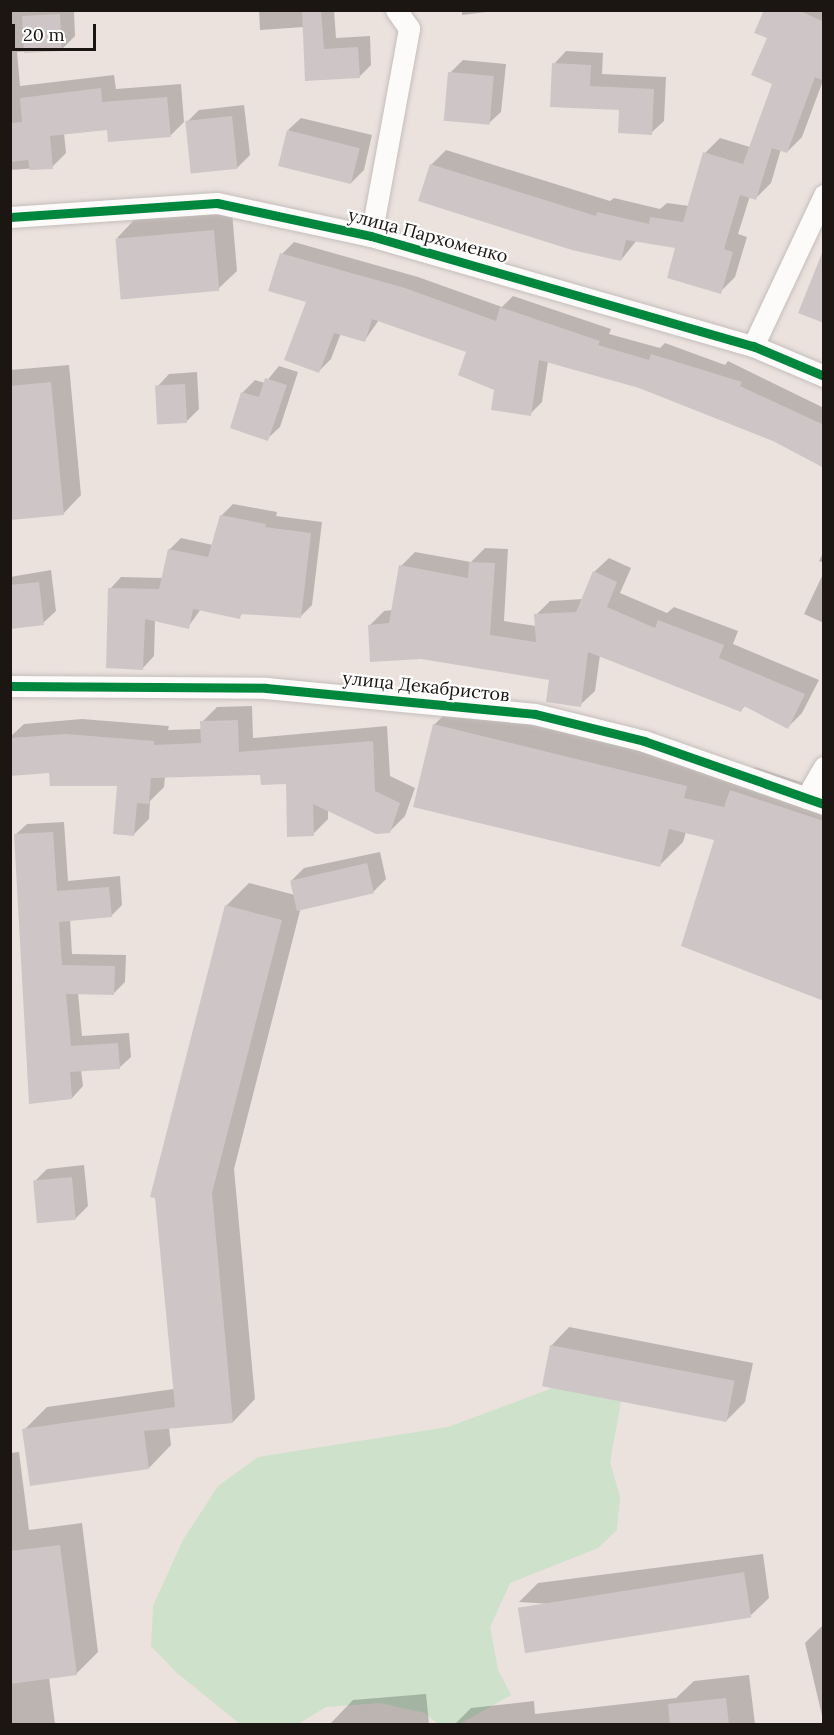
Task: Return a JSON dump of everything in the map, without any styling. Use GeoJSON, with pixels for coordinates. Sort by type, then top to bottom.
{"type":"FeatureCollection","features":[{"type":"Feature","properties":{"kind":"street"},"geometry":{"type":"LineString","coordinates":[[371,236],[410,28],[396,10]]}},
{"type":"Feature","properties":{"kind":"street"},"geometry":{"type":"LineString","coordinates":[[753,346],[824,195]]}},
{"type":"Feature","properties":{"kind":"street","name":"улица Пархоменко"},"geometry":{"type":"LineString","coordinates":[[10,217],[217,203],[371,236],[753,346],[824,376]]}},
{"type":"Feature","properties":{"kind":"street","name":"улица Декабристов"},"geometry":{"type":"LineString","coordinates":[[10,686],[267,688],[535,714],[644,741],[815,801]]}},
{"type":"Feature","properties":{"kind":"street"},"geometry":{"type":"LineString","coordinates":[[815,801],[824,767]]}},
{"type":"Feature","properties":{"kind":"green space"},"geometry":{"type":"Polygon","coordinates":[[[574,1367],[596,1367],[621,1402],[610,1462],[620,1497],[617,1530],[598,1548],[510,1583],[490,1627],[498,1670],[511,1695],[460,1724],[438,1724],[425,1713],[380,1703],[326,1707],[298,1724],[240,1724],[177,1673],[151,1646],[153,1606],[183,1540],[218,1486],[258,1457],[448,1427],[550,1389],[574,1367]]]}},
{"type":"Feature","properties":{"kind":"building"},"geometry":{"type":"Polygon","coordinates":[[[302,10],[321,10],[324,49],[358,47],[360,78],[305,81],[302,10]]]}},
{"type":"Feature","properties":{"kind":"building"},"geometry":{"type":"Polygon","coordinates":[[[764,10],[798,10],[824,22],[824,81],[815,77],[787,153],[772,148],[756,200],[740,195],[724,249],[733,252],[721,294],[667,278],[675,248],[626,240],[621,261],[572,250],[418,201],[430,164],[596,216],[597,212],[649,224],[650,217],[683,222],[703,152],[743,164],[772,84],[751,75],[767,38],[754,33],[764,10]]]}},
{"type":"Feature","properties":{"kind":"building"},"geometry":{"type":"Polygon","coordinates":[[[60,14],[62,51],[24,53],[22,16],[60,14]]]}},
{"type":"Feature","properties":{"kind":"building"},"geometry":{"type":"Polygon","coordinates":[[[552,63],[591,65],[590,86],[654,89],[652,135],[618,133],[619,110],[550,107],[552,63]]]}},
{"type":"Feature","properties":{"kind":"building"},"geometry":{"type":"Polygon","coordinates":[[[448,72],[494,76],[490,125],[444,121],[448,72]]]}},
{"type":"Feature","properties":{"kind":"building"},"geometry":{"type":"Polygon","coordinates":[[[101,88],[102,102],[167,97],[171,137],[108,142],[107,130],[50,136],[53,169],[30,170],[28,160],[10,162],[10,123],[22,122],[20,98],[101,88]]]}},
{"type":"Feature","properties":{"kind":"building"},"geometry":{"type":"Polygon","coordinates":[[[232,116],[238,169],[191,174],[185,121],[232,116]]]}},
{"type":"Feature","properties":{"kind":"building"},"geometry":{"type":"Polygon","coordinates":[[[287,130],[360,148],[351,184],[278,166],[287,130]]]}},
{"type":"Feature","properties":{"kind":"building"},"geometry":{"type":"Polygon","coordinates":[[[214,230],[219,291],[121,299],[115,239],[214,230]]]}},
{"type":"Feature","properties":{"kind":"building"},"geometry":{"type":"Polygon","coordinates":[[[280,253],[405,288],[496,321],[500,307],[600,341],[598,345],[649,360],[651,354],[742,382],[740,386],[824,425],[824,468],[773,441],[639,388],[539,360],[531,416],[491,410],[494,390],[458,375],[466,352],[372,319],[365,342],[334,333],[319,373],[284,360],[306,302],[268,291],[280,253]]]}},
{"type":"Feature","properties":{"kind":"building"},"geometry":{"type":"Polygon","coordinates":[[[822,253],[824,253],[824,323],[798,313],[822,253]]]}},
{"type":"Feature","properties":{"kind":"building"},"geometry":{"type":"Polygon","coordinates":[[[265,378],[287,385],[268,441],[230,428],[241,392],[259,397],[265,378]]]}},
{"type":"Feature","properties":{"kind":"building"},"geometry":{"type":"Polygon","coordinates":[[[51,382],[64,515],[10,520],[10,386],[51,382]]]}},
{"type":"Feature","properties":{"kind":"building"},"geometry":{"type":"Polygon","coordinates":[[[185,384],[187,423],[157,425],[155,386],[185,384]]]}},
{"type":"Feature","properties":{"kind":"building"},"geometry":{"type":"Polygon","coordinates":[[[220,515],[266,524],[265,527],[311,533],[301,618],[241,614],[240,619],[193,609],[189,629],[145,619],[143,670],[106,668],[108,588],[159,589],[168,549],[208,557],[220,515]]]}},
{"type":"Feature","properties":{"kind":"building"},"geometry":{"type":"Polygon","coordinates":[[[469,562],[495,563],[490,635],[536,642],[534,614],[576,612],[593,571],[617,582],[607,607],[655,628],[658,620],[724,645],[719,658],[805,694],[788,729],[744,706],[741,712],[588,652],[581,707],[546,702],[549,680],[421,659],[370,662],[368,625],[389,623],[399,565],[468,578],[469,562]]]}},
{"type":"Feature","properties":{"kind":"building"},"geometry":{"type":"Polygon","coordinates":[[[39,582],[44,625],[10,629],[10,585],[39,582]]]}},
{"type":"Feature","properties":{"kind":"building"},"geometry":{"type":"Polygon","coordinates":[[[238,720],[239,752],[373,741],[375,791],[400,803],[390,833],[376,834],[313,804],[314,836],[287,837],[286,784],[261,785],[260,775],[151,778],[149,804],[137,803],[134,836],[113,834],[117,786],[50,786],[49,773],[10,776],[10,738],[66,734],[154,741],[154,745],[201,743],[200,721],[238,720]]]}},
{"type":"Feature","properties":{"kind":"building"},"geometry":{"type":"Polygon","coordinates":[[[433,724],[687,786],[684,798],[724,807],[730,790],[824,821],[824,1001],[681,946],[714,840],[669,829],[660,867],[413,807],[433,724]]]}},
{"type":"Feature","properties":{"kind":"building"},"geometry":{"type":"Polygon","coordinates":[[[53,832],[57,891],[109,887],[112,917],[59,922],[62,965],[115,966],[114,995],[66,994],[71,1046],[118,1043],[120,1069],[70,1072],[72,1099],[29,1104],[14,834],[53,832]]]}},
{"type":"Feature","properties":{"kind":"building"},"geometry":{"type":"Polygon","coordinates":[[[367,863],[374,893],[297,911],[290,881],[367,863]]]}},
{"type":"Feature","properties":{"kind":"building"},"geometry":{"type":"Polygon","coordinates":[[[225,905],[282,920],[212,1193],[233,1423],[144,1431],[149,1469],[30,1486],[22,1429],[175,1407],[155,1198],[150,1197],[225,905]]]}},
{"type":"Feature","properties":{"kind":"building"},"geometry":{"type":"Polygon","coordinates":[[[72,1177],[76,1220],[37,1223],[33,1180],[72,1177]]]}},
{"type":"Feature","properties":{"kind":"building"},"geometry":{"type":"Polygon","coordinates":[[[550,1345],[735,1381],[727,1422],[542,1386],[550,1345]]]}},
{"type":"Feature","properties":{"kind":"building"},"geometry":{"type":"Polygon","coordinates":[[[60,1545],[77,1675],[10,1684],[10,1551],[60,1545]]]}},
{"type":"Feature","properties":{"kind":"building"},"geometry":{"type":"Polygon","coordinates":[[[744,1572],[751,1617],[525,1653],[518,1608],[744,1572]]]}},
{"type":"Feature","properties":{"kind":"building"},"geometry":{"type":"Polygon","coordinates":[[[726,1698],[729,1725],[670,1725],[668,1704],[726,1698]]]}},
{"type":"Feature","properties":{"kind":"cycle path"},"geometry":{"type":"LineString","coordinates":[[10,217],[217,203],[371,236],[753,346],[824,376]]}},
{"type":"Feature","properties":{"kind":"cycle path"},"geometry":{"type":"LineString","coordinates":[[10,686],[266,688],[535,714],[644,741],[824,804]]}}]}
